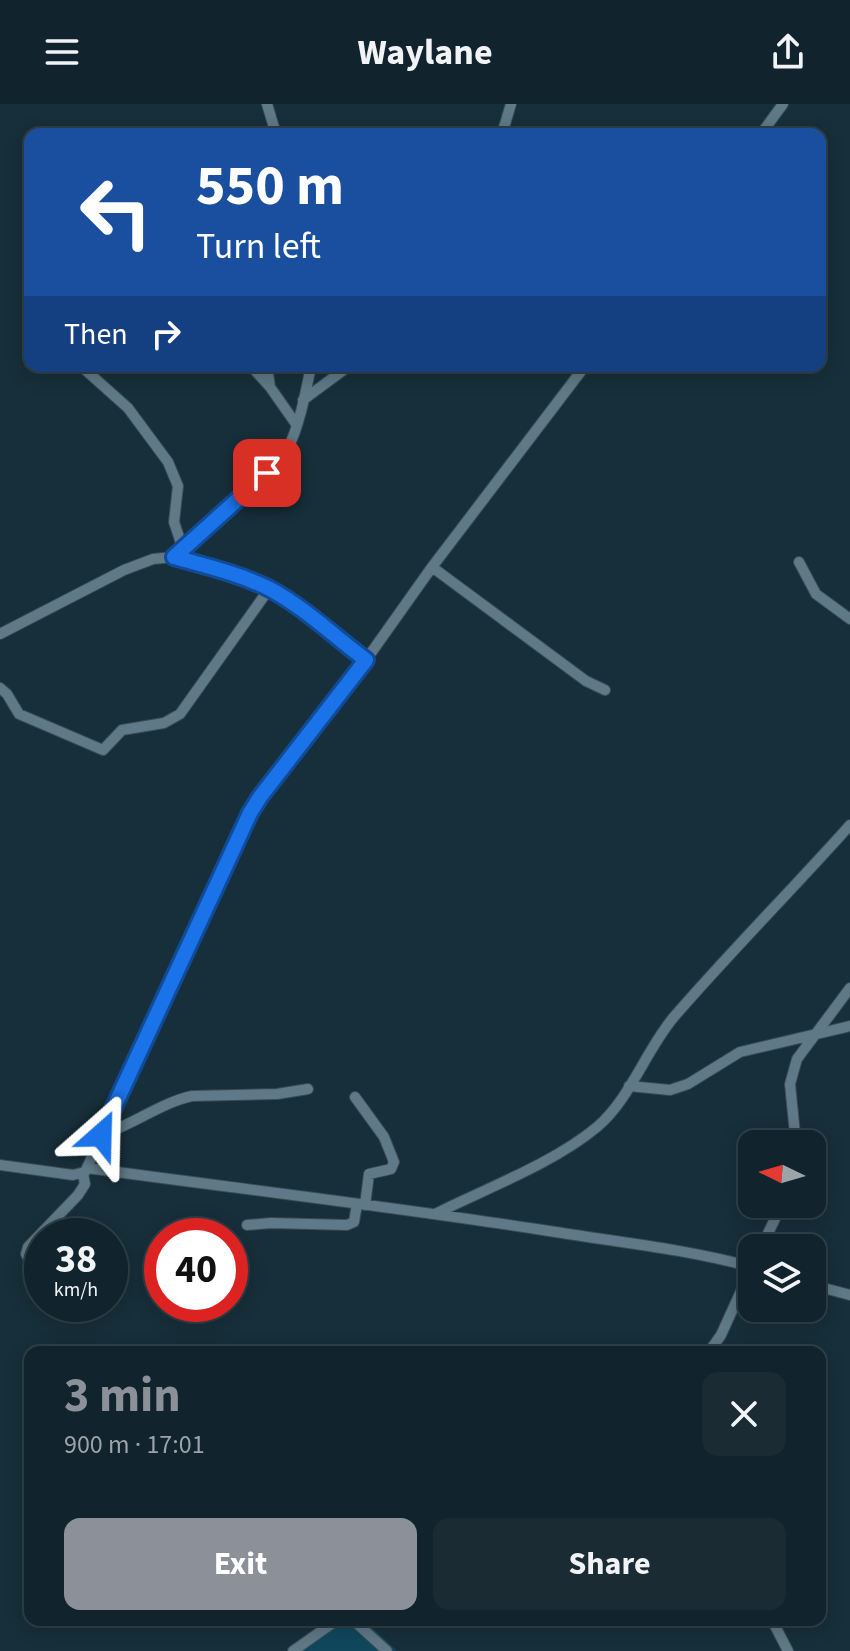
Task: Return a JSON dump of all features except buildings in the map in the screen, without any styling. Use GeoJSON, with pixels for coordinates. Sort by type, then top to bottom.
{"type":"FeatureCollection","features":[{"type":"Feature","properties":{"kind":"street"},"geometry":{"type":"LineString","coordinates":[[267,104],[274,128]]}},
{"type":"Feature","properties":{"kind":"street"},"geometry":{"type":"LineString","coordinates":[[504,128],[511,104]]}},
{"type":"Feature","properties":{"kind":"street"},"geometry":{"type":"LineString","coordinates":[[765,128],[783,104]]}},
{"type":"Feature","properties":{"kind":"street"},"geometry":{"type":"LineString","coordinates":[[88,372],[128,408],[168,462],[178,486],[174,522],[183,549]]}},
{"type":"Feature","properties":{"kind":"street"},"geometry":{"type":"LineString","coordinates":[[256,372],[296,424]]}},
{"type":"Feature","properties":{"kind":"street"},"geometry":{"type":"LineString","coordinates":[[268,372],[270,387]]}},
{"type":"Feature","properties":{"kind":"street"},"geometry":{"type":"LineString","coordinates":[[174,557],[258,483],[287,450],[309,372]]}},
{"type":"Feature","properties":{"kind":"street"},"geometry":{"type":"LineString","coordinates":[[301,401],[341,372]]}},
{"type":"Feature","properties":{"kind":"street"},"geometry":{"type":"LineString","coordinates":[[56,1218],[85,1184],[85,1171],[101,1135],[250,813],[580,372]]}},
{"type":"Feature","properties":{"kind":"street"},"geometry":{"type":"LineString","coordinates":[[0,634],[124,570],[153,559],[174,557],[269,589],[310,616],[366,660]]}},
{"type":"Feature","properties":{"kind":"street"},"geometry":{"type":"LineString","coordinates":[[799,562],[816,594],[850,619]]}},
{"type":"Feature","properties":{"kind":"street"},"geometry":{"type":"LineString","coordinates":[[432,567],[586,681],[605,690]]}},
{"type":"Feature","properties":{"kind":"street"},"geometry":{"type":"LineString","coordinates":[[0,688],[25,717],[100,750],[106,749],[122,730],[164,723],[180,714],[269,589]]}},
{"type":"Feature","properties":{"kind":"street"},"geometry":{"type":"LineString","coordinates":[[436,1214],[568,1149],[609,1115],[673,1018],[850,825]]}},
{"type":"Feature","properties":{"kind":"street"},"geometry":{"type":"LineString","coordinates":[[795,1130],[790,1084],[797,1059],[850,988]]}},
{"type":"Feature","properties":{"kind":"street"},"geometry":{"type":"LineString","coordinates":[[629,1086],[670,1090],[688,1084],[740,1052],[850,1026]]}},
{"type":"Feature","properties":{"kind":"street"},"geometry":{"type":"LineString","coordinates":[[101,1135],[121,1129],[179,1099],[223,1094],[277,1094],[308,1089]]}},
{"type":"Feature","properties":{"kind":"street"},"geometry":{"type":"LineString","coordinates":[[248,1225],[347,1225],[354,1222],[369,1174],[391,1169],[394,1162],[384,1137],[355,1097]]}},
{"type":"Feature","properties":{"kind":"street"},"geometry":{"type":"LineString","coordinates":[[0,1165],[73,1175],[85,1171],[436,1214],[692,1254],[752,1267],[713,1346]]}},
{"type":"Feature","properties":{"kind":"street"},"geometry":{"type":"LineString","coordinates":[[826,1289],[850,1295]]}},
{"type":"Feature","properties":{"kind":"street"},"geometry":{"type":"LineString","coordinates":[[293,1651],[328,1626]]}},
{"type":"Feature","properties":{"kind":"street"},"geometry":{"type":"LineString","coordinates":[[360,1626],[387,1651]]}},
{"type":"Feature","properties":{"kind":"street"},"geometry":{"type":"LineString","coordinates":[[775,1626],[788,1651]]}},
{"type":"Feature","properties":{"kind":"shaded area"},"geometry":{"type":"Polygon","coordinates":[[[335,1626],[370,1626],[397,1651],[295,1651],[335,1626]]]}},
{"type":"Feature","properties":{"kind":"route"},"geometry":{"type":"LineString","coordinates":[[101,1135],[250,813],[366,660],[310,616],[269,589],[174,557],[267,473]]}}]}
